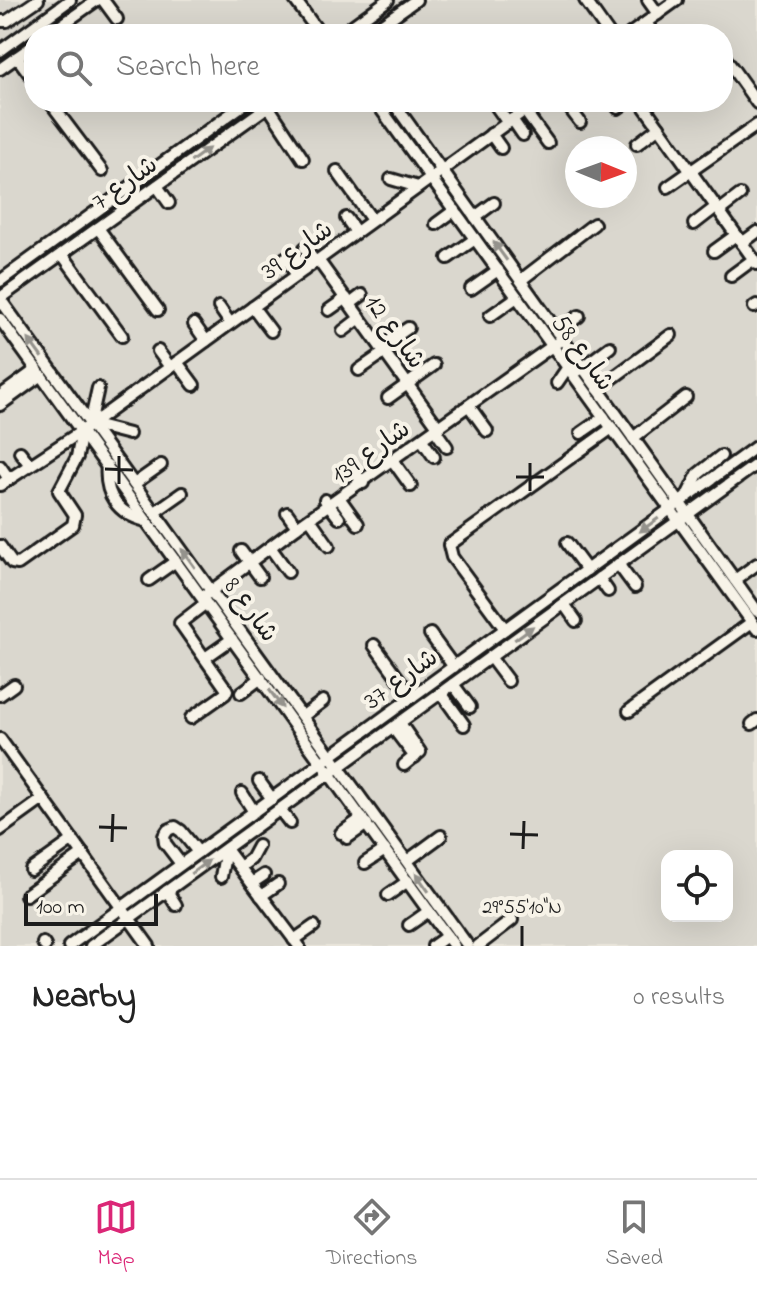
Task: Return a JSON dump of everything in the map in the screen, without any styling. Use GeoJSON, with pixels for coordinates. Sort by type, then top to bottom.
{"type":"FeatureCollection","features":[{"type":"Feature","properties":{"kind":"street"},"geometry":{"type":"LineString","coordinates":[[0,21],[7,21],[38,0]]}},
{"type":"Feature","properties":{"kind":"street"},"geometry":{"type":"LineString","coordinates":[[32,24],[56,4],[70,0]]}},
{"type":"Feature","properties":{"kind":"street"},"geometry":{"type":"LineString","coordinates":[[64,24],[100,0],[117,19]]}},
{"type":"Feature","properties":{"kind":"street"},"geometry":{"type":"LineString","coordinates":[[295,0],[313,24]]}},
{"type":"Feature","properties":{"kind":"street"},"geometry":{"type":"LineString","coordinates":[[355,24],[388,0]]}},
{"type":"Feature","properties":{"kind":"street"},"geometry":{"type":"LineString","coordinates":[[382,24],[416,0]]}},
{"type":"Feature","properties":{"kind":"street"},"geometry":{"type":"LineString","coordinates":[[585,0],[602,24]]}},
{"type":"Feature","properties":{"kind":"street"},"geometry":{"type":"LineString","coordinates":[[648,0],[658,14]]}},
{"type":"Feature","properties":{"kind":"street"},"geometry":{"type":"LineString","coordinates":[[646,23],[677,0]]}},
{"type":"Feature","properties":{"kind":"street"},"geometry":{"type":"LineString","coordinates":[[0,51],[24,31]]}},
{"type":"Feature","properties":{"kind":"street"},"geometry":{"type":"LineString","coordinates":[[0,69],[24,52]]}},
{"type":"Feature","properties":{"kind":"street"},"geometry":{"type":"LineString","coordinates":[[17,57],[24,66]]}},
{"type":"Feature","properties":{"kind":"street"},"geometry":{"type":"LineString","coordinates":[[733,69],[757,103]]}},
{"type":"Feature","properties":{"kind":"street"},"geometry":{"type":"LineString","coordinates":[[58,112],[102,171]]}},
{"type":"Feature","properties":{"kind":"street","name":"شارع 7"},"geometry":{"type":"LineString","coordinates":[[0,281],[233,112]]}},
{"type":"Feature","properties":{"kind":"street","name":"شارع 7"},"geometry":{"type":"LineString","coordinates":[[0,299],[260,112]]}},
{"type":"Feature","properties":{"kind":"street"},"geometry":{"type":"LineString","coordinates":[[276,112],[303,159]]}},
{"type":"Feature","properties":{"kind":"street","name":"شارع 58"},"geometry":{"type":"LineString","coordinates":[[383,112],[553,346],[598,389],[679,503],[684,518],[754,625]]}},
{"type":"Feature","properties":{"kind":"street","name":"شارع 58"},"geometry":{"type":"LineString","coordinates":[[400,112],[560,335],[575,370],[604,417],[679,503]]}},
{"type":"Feature","properties":{"kind":"street"},"geometry":{"type":"LineString","coordinates":[[502,112],[523,135]]}},
{"type":"Feature","properties":{"kind":"street","name":"شارع 39"},"geometry":{"type":"LineString","coordinates":[[5,482],[86,428],[521,112]]}},
{"type":"Feature","properties":{"kind":"street"},"geometry":{"type":"LineString","coordinates":[[525,112],[548,143]]}},
{"type":"Feature","properties":{"kind":"street"},"geometry":{"type":"LineString","coordinates":[[572,112],[580,122]]}},
{"type":"Feature","properties":{"kind":"street"},"geometry":{"type":"LineString","coordinates":[[648,112],[755,262],[732,277]]}},
{"type":"Feature","properties":{"kind":"street"},"geometry":{"type":"LineString","coordinates":[[668,187],[757,125]]}},
{"type":"Feature","properties":{"kind":"street"},"geometry":{"type":"LineString","coordinates":[[637,144],[659,127]]}},
{"type":"Feature","properties":{"kind":"street"},"geometry":{"type":"LineString","coordinates":[[491,134],[501,148]]}},
{"type":"Feature","properties":{"kind":"street"},"geometry":{"type":"LineString","coordinates":[[337,171],[372,220]]}},
{"type":"Feature","properties":{"kind":"street"},"geometry":{"type":"LineString","coordinates":[[391,179],[418,187]]}},
{"type":"Feature","properties":{"kind":"street"},"geometry":{"type":"LineString","coordinates":[[157,186],[169,203]]}},
{"type":"Feature","properties":{"kind":"street"},"geometry":{"type":"LineString","coordinates":[[694,224],[740,195]]}},
{"type":"Feature","properties":{"kind":"street"},"geometry":{"type":"LineString","coordinates":[[475,217],[494,203]]}},
{"type":"Feature","properties":{"kind":"street"},"geometry":{"type":"LineString","coordinates":[[436,224],[455,210]]}},
{"type":"Feature","properties":{"kind":"street"},"geometry":{"type":"LineString","coordinates":[[346,218],[356,232]]}},
{"type":"Feature","properties":{"kind":"street"},"geometry":{"type":"LineString","coordinates":[[521,280],[594,224]]}},
{"type":"Feature","properties":{"kind":"street"},"geometry":{"type":"LineString","coordinates":[[98,228],[158,310]]}},
{"type":"Feature","properties":{"kind":"street"},"geometry":{"type":"LineString","coordinates":[[714,251],[757,232]]}},
{"type":"Feature","properties":{"kind":"street"},"geometry":{"type":"LineString","coordinates":[[448,258],[475,239]]}},
{"type":"Feature","properties":{"kind":"street","name":"شارع 12"},"geometry":{"type":"LineString","coordinates":[[305,248],[348,301],[406,382],[447,447]]}},
{"type":"Feature","properties":{"kind":"street"},"geometry":{"type":"LineString","coordinates":[[62,254],[122,336]]}},
{"type":"Feature","properties":{"kind":"street"},"geometry":{"type":"LineString","coordinates":[[289,256],[301,272]]}},
{"type":"Feature","properties":{"kind":"street"},"geometry":{"type":"LineString","coordinates":[[471,289],[498,270]]}},
{"type":"Feature","properties":{"kind":"street"},"geometry":{"type":"LineString","coordinates":[[329,310],[362,295]]}},
{"type":"Feature","properties":{"kind":"street","name":"شارع 8"},"geometry":{"type":"LineString","coordinates":[[0,299],[107,465],[151,517],[232,639],[407,861],[468,946]]}},
{"type":"Feature","properties":{"kind":"street"},"geometry":{"type":"LineString","coordinates":[[492,318],[519,300]]}},
{"type":"Feature","properties":{"kind":"street"},"geometry":{"type":"LineString","coordinates":[[219,307],[230,323]]}},
{"type":"Feature","properties":{"kind":"street"},"geometry":{"type":"LineString","coordinates":[[253,307],[271,331]]}},
{"type":"Feature","properties":{"kind":"street","name":"شارع 139"},"geometry":{"type":"LineString","coordinates":[[205,658],[182,625],[208,600],[328,503],[340,499],[469,406],[514,381],[553,346],[579,316]]}},
{"type":"Feature","properties":{"kind":"street"},"geometry":{"type":"LineString","coordinates":[[343,331],[360,318]]}},
{"type":"Feature","properties":{"kind":"street","name":"شارع 8"},"geometry":{"type":"LineString","coordinates":[[0,319],[39,372],[134,484],[176,561],[303,716],[327,759]]}},
{"type":"Feature","properties":{"kind":"street"},"geometry":{"type":"LineString","coordinates":[[194,324],[206,341]]}},
{"type":"Feature","properties":{"kind":"street"},"geometry":{"type":"LineString","coordinates":[[359,370],[408,328]]}},
{"type":"Feature","properties":{"kind":"street"},"geometry":{"type":"LineString","coordinates":[[598,389],[671,335]]}},
{"type":"Feature","properties":{"kind":"street"},"geometry":{"type":"LineString","coordinates":[[557,383],[610,347]]}},
{"type":"Feature","properties":{"kind":"street"},"geometry":{"type":"LineString","coordinates":[[158,351],[194,385]]}},
{"type":"Feature","properties":{"kind":"street"},"geometry":{"type":"LineString","coordinates":[[388,398],[433,363]]}},
{"type":"Feature","properties":{"kind":"street"},"geometry":{"type":"LineString","coordinates":[[0,396],[39,372]]}},
{"type":"Feature","properties":{"kind":"street"},"geometry":{"type":"LineString","coordinates":[[0,405],[39,372]]}},
{"type":"Feature","properties":{"kind":"street"},"geometry":{"type":"LineString","coordinates":[[0,546],[12,563],[18,564],[73,525],[75,515],[59,491],[77,457],[98,388]]}},
{"type":"Feature","properties":{"kind":"street"},"geometry":{"type":"LineString","coordinates":[[633,438],[686,397]]}},
{"type":"Feature","properties":{"kind":"street"},"geometry":{"type":"LineString","coordinates":[[469,406],[487,431]]}},
{"type":"Feature","properties":{"kind":"street"},"geometry":{"type":"LineString","coordinates":[[581,433],[604,417]]}},
{"type":"Feature","properties":{"kind":"street"},"geometry":{"type":"LineString","coordinates":[[86,428],[129,434]]}},
{"type":"Feature","properties":{"kind":"street"},"geometry":{"type":"LineString","coordinates":[[505,629],[452,557],[449,545],[612,428]]}},
{"type":"Feature","properties":{"kind":"street"},"geometry":{"type":"LineString","coordinates":[[422,440],[434,457]]}},
{"type":"Feature","properties":{"kind":"street","name":"شارع 37"},"geometry":{"type":"LineString","coordinates":[[69,946],[757,446]]}},
{"type":"Feature","properties":{"kind":"street"},"geometry":{"type":"LineString","coordinates":[[20,452],[30,465]]}},
{"type":"Feature","properties":{"kind":"street"},"geometry":{"type":"LineString","coordinates":[[679,503],[698,474],[721,456]]}},
{"type":"Feature","properties":{"kind":"street"},"geometry":{"type":"LineString","coordinates":[[393,461],[411,486]]}},
{"type":"Feature","properties":{"kind":"street","name":"شارع 37"},"geometry":{"type":"LineString","coordinates":[[91,946],[757,464]]}},
{"type":"Feature","properties":{"kind":"street"},"geometry":{"type":"LineString","coordinates":[[107,465],[108,490],[122,512],[151,517],[182,493]]}},
{"type":"Feature","properties":{"kind":"street"},"geometry":{"type":"LineString","coordinates":[[134,484],[161,465]]}},
{"type":"Feature","properties":{"kind":"street"},"geometry":{"type":"LineString","coordinates":[[0,466],[5,482]]}},
{"type":"Feature","properties":{"kind":"street"},"geometry":{"type":"LineString","coordinates":[[354,471],[363,483]]}},
{"type":"Feature","properties":{"kind":"street"},"geometry":{"type":"LineString","coordinates":[[340,499],[358,524]]}},
{"type":"Feature","properties":{"kind":"street"},"geometry":{"type":"LineString","coordinates":[[328,503],[339,518]]}},
{"type":"Feature","properties":{"kind":"street"},"geometry":{"type":"LineString","coordinates":[[287,513],[297,527]]}},
{"type":"Feature","properties":{"kind":"street","name":"شارع 58"},"geometry":{"type":"LineString","coordinates":[[684,518],[755,604]]}},
{"type":"Feature","properties":{"kind":"street"},"geometry":{"type":"LineString","coordinates":[[310,519],[329,546]]}},
{"type":"Feature","properties":{"kind":"street"},"geometry":{"type":"LineString","coordinates":[[567,543],[587,570]]}},
{"type":"Feature","properties":{"kind":"street"},"geometry":{"type":"LineString","coordinates":[[270,547],[288,572]]}},
{"type":"Feature","properties":{"kind":"street"},"geometry":{"type":"LineString","coordinates":[[241,551],[260,577]]}},
{"type":"Feature","properties":{"kind":"street"},"geometry":{"type":"LineString","coordinates":[[149,580],[176,561]]}},
{"type":"Feature","properties":{"kind":"street"},"geometry":{"type":"LineString","coordinates":[[618,564],[635,587]]}},
{"type":"Feature","properties":{"kind":"street"},"geometry":{"type":"LineString","coordinates":[[735,580],[757,564]]}},
{"type":"Feature","properties":{"kind":"street"},"geometry":{"type":"LineString","coordinates":[[599,578],[608,591]]}},
{"type":"Feature","properties":{"kind":"street"},"geometry":{"type":"LineString","coordinates":[[564,604],[576,621]]}},
{"type":"Feature","properties":{"kind":"street"},"geometry":{"type":"LineString","coordinates":[[629,711],[754,625]]}},
{"type":"Feature","properties":{"kind":"street"},"geometry":{"type":"LineString","coordinates":[[430,634],[454,667]]}},
{"type":"Feature","properties":{"kind":"street"},"geometry":{"type":"LineString","coordinates":[[191,718],[225,694],[227,690],[205,658],[232,639]]}},
{"type":"Feature","properties":{"kind":"street"},"geometry":{"type":"LineString","coordinates":[[374,645],[412,697]]}},
{"type":"Feature","properties":{"kind":"street"},"geometry":{"type":"LineString","coordinates":[[490,657],[508,681]]}},
{"type":"Feature","properties":{"kind":"street"},"geometry":{"type":"LineString","coordinates":[[241,693],[261,678]]}},
{"type":"Feature","properties":{"kind":"street"},"geometry":{"type":"LineString","coordinates":[[453,684],[470,707]]}},
{"type":"Feature","properties":{"kind":"street"},"geometry":{"type":"LineString","coordinates":[[0,695],[14,685]]}},
{"type":"Feature","properties":{"kind":"street"},"geometry":{"type":"LineString","coordinates":[[441,693],[464,725]]}},
{"type":"Feature","properties":{"kind":"street"},"geometry":{"type":"LineString","coordinates":[[303,716],[323,701]]}},
{"type":"Feature","properties":{"kind":"street"},"geometry":{"type":"LineString","coordinates":[[397,725],[417,754],[404,765]]}},
{"type":"Feature","properties":{"kind":"street"},"geometry":{"type":"LineString","coordinates":[[0,739],[149,946]]}},
{"type":"Feature","properties":{"kind":"street","name":"شارع 8"},"geometry":{"type":"LineString","coordinates":[[335,770],[364,821],[454,946]]}},
{"type":"Feature","properties":{"kind":"street"},"geometry":{"type":"LineString","coordinates":[[259,781],[272,799]]}},
{"type":"Feature","properties":{"kind":"street"},"geometry":{"type":"LineString","coordinates":[[242,793],[254,812]]}},
{"type":"Feature","properties":{"kind":"street"},"geometry":{"type":"LineString","coordinates":[[0,830],[43,799]]}},
{"type":"Feature","properties":{"kind":"street"},"geometry":{"type":"LineString","coordinates":[[280,810],[290,823]]}},
{"type":"Feature","properties":{"kind":"street"},"geometry":{"type":"LineString","coordinates":[[344,836],[364,821]]}},
{"type":"Feature","properties":{"kind":"street"},"geometry":{"type":"LineString","coordinates":[[181,864],[165,843],[164,836],[168,830],[175,827],[181,831],[198,852]]}},
{"type":"Feature","properties":{"kind":"street"},"geometry":{"type":"LineString","coordinates":[[407,861],[441,836]]}},
{"type":"Feature","properties":{"kind":"street"},"geometry":{"type":"LineString","coordinates":[[31,870],[73,840]]}},
{"type":"Feature","properties":{"kind":"street"},"geometry":{"type":"LineString","coordinates":[[240,867],[251,859],[258,846]]}},
{"type":"Feature","properties":{"kind":"street"},"geometry":{"type":"LineString","coordinates":[[226,849],[296,943],[314,926]]}},
{"type":"Feature","properties":{"kind":"street"},"geometry":{"type":"LineString","coordinates":[[221,877],[226,849]]}},
{"type":"Feature","properties":{"kind":"street"},"geometry":{"type":"LineString","coordinates":[[365,863],[385,850]]}},
{"type":"Feature","properties":{"kind":"street"},"geometry":{"type":"LineString","coordinates":[[26,895],[83,854]]}},
{"type":"Feature","properties":{"kind":"street"},"geometry":{"type":"LineString","coordinates":[[252,883],[264,875]]}},
{"type":"Feature","properties":{"kind":"street"},"geometry":{"type":"LineString","coordinates":[[388,895],[408,881]]}},
{"type":"Feature","properties":{"kind":"street"},"geometry":{"type":"LineString","coordinates":[[261,896],[278,884]]}},
{"type":"Feature","properties":{"kind":"street"},"geometry":{"type":"LineString","coordinates":[[167,891],[176,905]]}},
{"type":"Feature","properties":{"kind":"street"},"geometry":{"type":"LineString","coordinates":[[409,925],[429,911]]}},
{"type":"Feature","properties":{"kind":"street"},"geometry":{"type":"LineString","coordinates":[[267,928],[279,919]]}},
{"type":"Feature","properties":{"kind":"street"},"geometry":{"type":"LineString","coordinates":[[478,946],[512,920]]}},
{"type":"Feature","properties":{"kind":"street"},"geometry":{"type":"LineString","coordinates":[[433,946],[447,936]]}},
{"type":"Feature","properties":{"kind":"shaded area"},"geometry":{"type":"Polygon","coordinates":[[[0,0],[757,0],[757,946],[0,946],[0,0]]]}}]}
